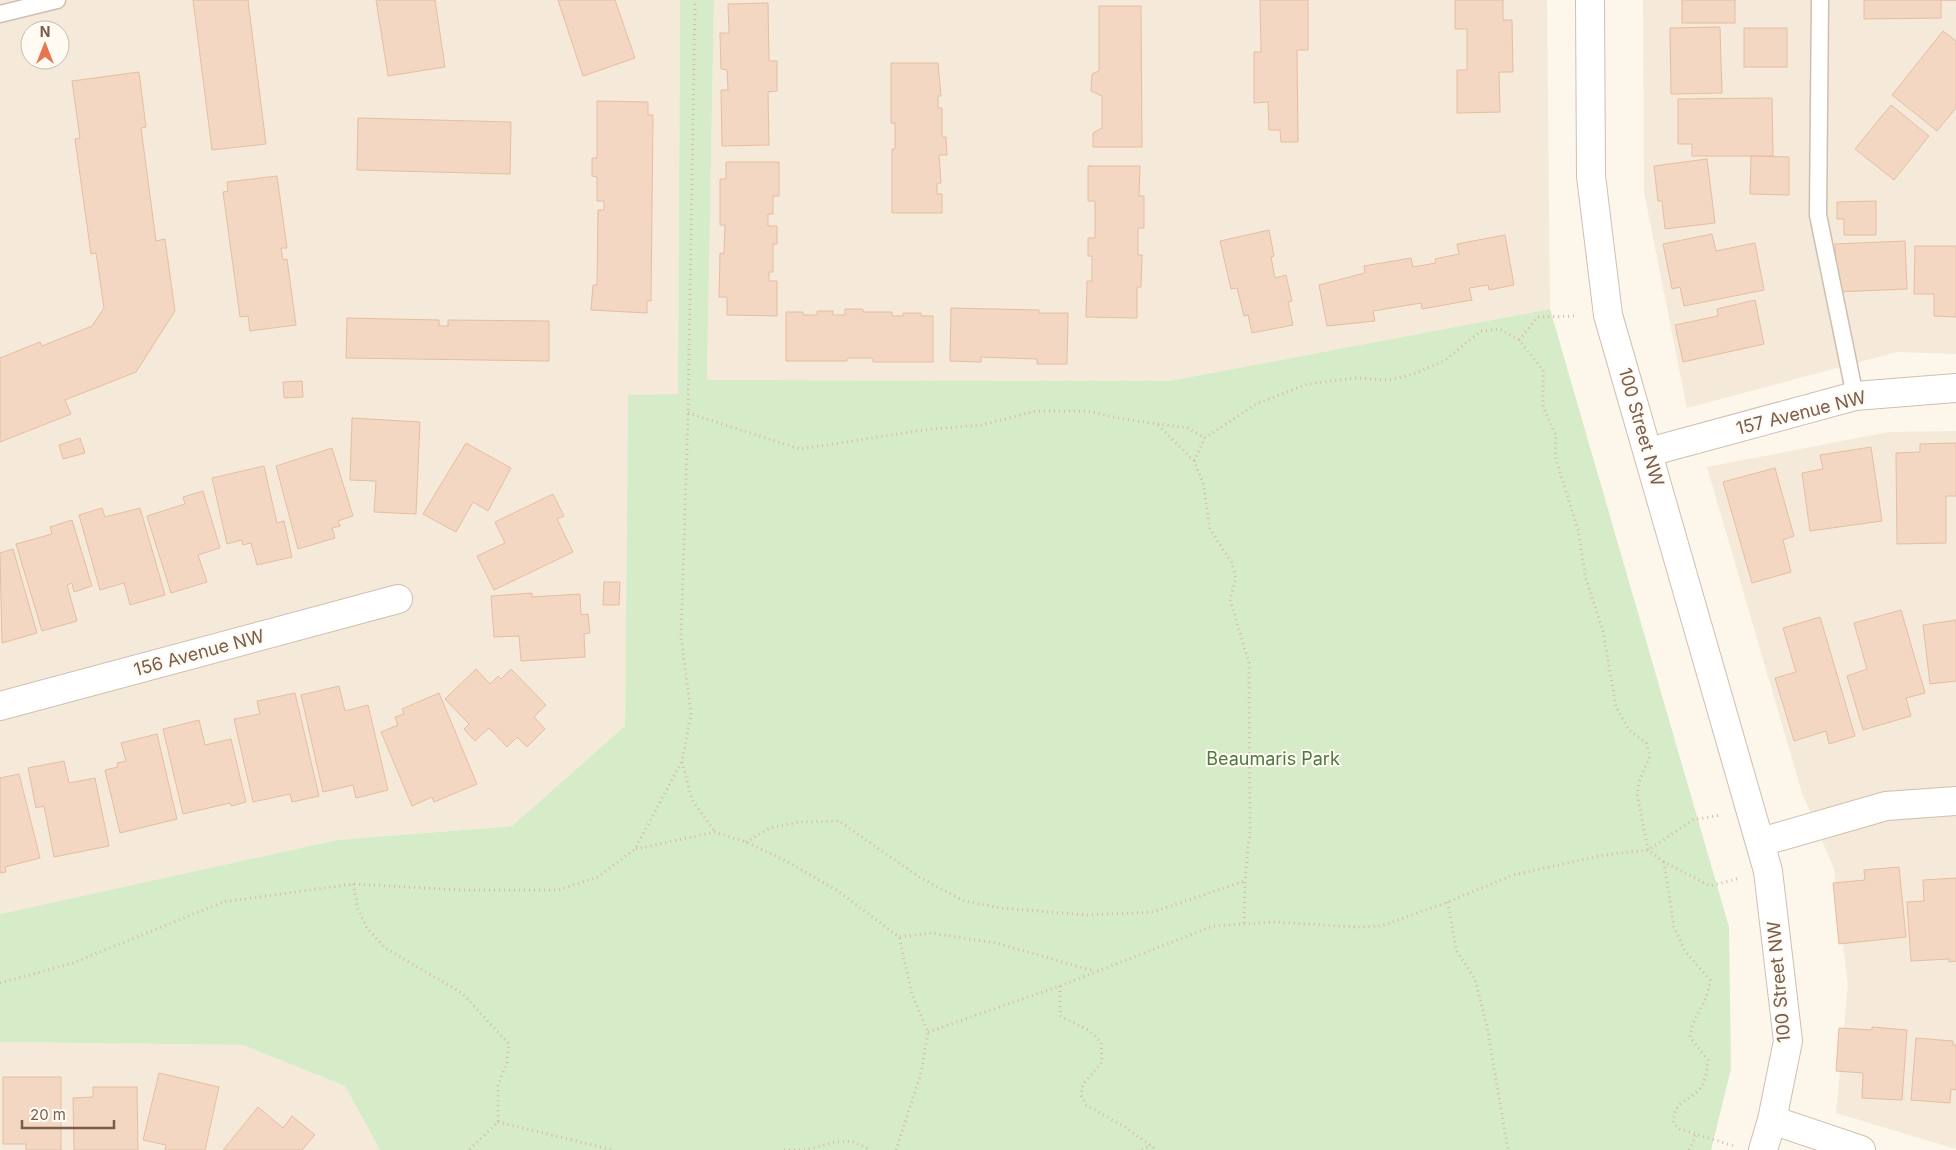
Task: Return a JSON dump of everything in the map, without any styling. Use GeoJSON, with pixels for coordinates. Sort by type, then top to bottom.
{"type":"FeatureCollection","features":[{"type":"Feature","properties":{"kind":"street","name":"100 Street NW"},"geometry":{"type":"LineString","coordinates":[[1590,0],[1591,176],[1608,315],[1649,452],[1768,871],[1788,1040],[1772,1120],[1750,1149]]}},
{"type":"Feature","properties":{"kind":"street","name":"157 Avenue NW"},"geometry":{"type":"LineString","coordinates":[[1649,452],[1854,396],[1956,388]]}},
{"type":"Feature","properties":{"kind":"street","name":"156 Avenue NW"},"geometry":{"type":"LineString","coordinates":[[0,706],[398,599]]}},
{"type":"Feature","properties":{"kind":"street"},"geometry":{"type":"LineString","coordinates":[[1761,842],[1886,806],[1956,801]]}},
{"type":"Feature","properties":{"kind":"street"},"geometry":{"type":"LineString","coordinates":[[1772,1120],[1862,1150]]}},
{"type":"Feature","properties":{"kind":"lane"},"geometry":{"type":"LineString","coordinates":[[0,14],[58,0]]}},
{"type":"Feature","properties":{"kind":"lane"},"geometry":{"type":"LineString","coordinates":[[1820,0],[1818,215],[1854,396]]}},
{"type":"Feature","properties":{"kind":"path"},"geometry":{"type":"LineString","coordinates":[[0,983],[73,963],[223,902],[353,884],[462,890],[558,890],[598,877],[635,849],[682,761],[691,714],[681,636],[688,413],[695,0]]}},
{"type":"Feature","properties":{"kind":"path"},"geometry":{"type":"LineString","coordinates":[[1519,340],[1538,317],[1608,315]]}},
{"type":"Feature","properties":{"kind":"path"},"geometry":{"type":"LineString","coordinates":[[1194,461],[1205,438],[1256,404],[1308,384],[1355,378],[1389,380],[1414,374],[1444,361],[1481,331],[1500,329],[1519,340],[1543,370],[1543,407],[1556,435],[1556,456],[1578,530],[1586,579],[1603,631],[1616,707],[1629,730],[1646,743],[1650,756],[1638,782],[1637,793],[1648,850],[1664,862],[1710,886],[1768,871]]}},
{"type":"Feature","properties":{"kind":"path"},"geometry":{"type":"LineString","coordinates":[[688,413],[800,449],[931,429],[982,425],[1036,411],[1087,411],[1158,425],[1188,428],[1205,438]]}},
{"type":"Feature","properties":{"kind":"path"},"geometry":{"type":"LineString","coordinates":[[1158,425],[1194,461],[1203,483],[1210,529],[1232,563],[1236,579],[1230,599],[1249,663],[1250,830],[1245,881],[1244,924]]}},
{"type":"Feature","properties":{"kind":"path"},"geometry":{"type":"LineString","coordinates":[[682,761],[692,800],[715,832]]}},
{"type":"Feature","properties":{"kind":"path"},"geometry":{"type":"LineString","coordinates":[[928,1032],[1060,986],[1213,926],[1275,922],[1357,927],[1381,926],[1448,902],[1513,875],[1604,856],[1648,850],[1693,820],[1750,810]]}},
{"type":"Feature","properties":{"kind":"path"},"geometry":{"type":"LineString","coordinates":[[746,842],[770,828],[798,822],[839,822],[919,877],[964,901],[1000,908],[1087,915],[1152,912],[1245,881]]}},
{"type":"Feature","properties":{"kind":"path"},"geometry":{"type":"LineString","coordinates":[[635,849],[715,832],[746,842],[788,862],[838,891],[899,937],[912,994],[928,1032],[921,1073],[896,1150]]}},
{"type":"Feature","properties":{"kind":"path"},"geometry":{"type":"LineString","coordinates":[[1664,862],[1674,927],[1685,951],[1710,980],[1710,992],[1691,1027],[1690,1037],[1708,1060],[1706,1079],[1699,1090],[1681,1102],[1674,1112],[1674,1123],[1680,1129],[1696,1135],[1750,1149]]}},
{"type":"Feature","properties":{"kind":"path"},"geometry":{"type":"LineString","coordinates":[[353,884],[358,909],[367,928],[385,948],[462,993],[509,1044],[507,1062],[498,1086],[498,1122],[469,1150]]}},
{"type":"Feature","properties":{"kind":"path"},"geometry":{"type":"LineString","coordinates":[[1448,902],[1456,950],[1475,979],[1488,1027],[1508,1150]]}},
{"type":"Feature","properties":{"kind":"path"},"geometry":{"type":"LineString","coordinates":[[899,937],[931,933],[996,943],[1095,971]]}},
{"type":"Feature","properties":{"kind":"path"},"geometry":{"type":"LineString","coordinates":[[1060,986],[1060,1016],[1088,1030],[1101,1042],[1102,1062],[1083,1084],[1081,1095],[1086,1106],[1157,1150]]}},
{"type":"Feature","properties":{"kind":"path"},"geometry":{"type":"LineString","coordinates":[[498,1122],[613,1150]]}},
{"type":"Feature","properties":{"kind":"path"},"geometry":{"type":"LineString","coordinates":[[1689,1150],[1696,1135]]}},
{"type":"Feature","properties":{"kind":"path"},"geometry":{"type":"LineString","coordinates":[[784,1150],[806,1150],[835,1142],[851,1140],[871,1150]]}},
{"type":"Feature","properties":{"kind":"path"},"geometry":{"type":"LineString","coordinates":[[1142,1150],[1151,1145]]}},
{"type":"Feature","properties":{"kind":"shaded area"},"geometry":{"type":"Polygon","coordinates":[[[0,0],[680,0],[678,395],[628,395],[625,726],[512,826],[337,840],[0,914],[0,0]]]}},
{"type":"Feature","properties":{"kind":"shaded area"},"geometry":{"type":"Polygon","coordinates":[[[714,0],[1547,0],[1550,309],[1169,381],[707,380],[714,0]]]}},
{"type":"Feature","properties":{"kind":"shaded area"},"geometry":{"type":"Polygon","coordinates":[[[1643,0],[1956,0],[1956,354],[1897,352],[1687,408],[1644,192],[1643,0]]]}},
{"type":"Feature","properties":{"kind":"shaded area"},"geometry":{"type":"Polygon","coordinates":[[[1956,431],[1956,1149],[1836,1113],[1848,985],[1834,869],[1802,793],[1707,467],[1889,432],[1956,431]]]}},
{"type":"Feature","properties":{"kind":"shaded area"},"geometry":{"type":"Polygon","coordinates":[[[0,1042],[243,1045],[345,1086],[380,1150],[0,1150],[0,1042]]]}},
{"type":"Feature","properties":{"kind":"green space","name":"Beaumaris Park"},"geometry":{"type":"Polygon","coordinates":[[[680,0],[714,0],[707,380],[1169,381],[1550,309],[1729,927],[1731,1069],[1711,1150],[380,1150],[345,1086],[243,1045],[0,1042],[0,914],[337,840],[512,826],[625,726],[628,395],[678,394],[680,0]]]}},
{"type":"Feature","properties":{"kind":"building"},"geometry":{"type":"Polygon","coordinates":[[[193,0],[248,0],[266,144],[212,150],[193,0]]]}},
{"type":"Feature","properties":{"kind":"building"},"geometry":{"type":"Polygon","coordinates":[[[376,0],[435,0],[445,67],[388,76],[376,0]]]}},
{"type":"Feature","properties":{"kind":"building"},"geometry":{"type":"Polygon","coordinates":[[[558,0],[615,0],[635,58],[583,76],[558,0]]]}},
{"type":"Feature","properties":{"kind":"building"},"geometry":{"type":"Polygon","coordinates":[[[1260,0],[1308,0],[1308,50],[1297,50],[1298,142],[1281,142],[1280,130],[1269,130],[1268,102],[1254,103],[1254,52],[1261,52],[1260,0]]]}},
{"type":"Feature","properties":{"kind":"building"},"geometry":{"type":"Polygon","coordinates":[[[1455,0],[1503,0],[1503,20],[1512,20],[1513,72],[1499,72],[1500,112],[1457,113],[1457,70],[1467,70],[1467,29],[1455,29],[1455,0]]]}},
{"type":"Feature","properties":{"kind":"building"},"geometry":{"type":"Polygon","coordinates":[[[1682,0],[1735,0],[1735,23],[1682,23],[1682,0]]]}},
{"type":"Feature","properties":{"kind":"building"},"geometry":{"type":"Polygon","coordinates":[[[1864,0],[1941,0],[1941,18],[1864,19],[1864,0]]]}},
{"type":"Feature","properties":{"kind":"building"},"geometry":{"type":"Polygon","coordinates":[[[768,3],[769,61],[777,61],[777,91],[768,92],[769,145],[722,146],[721,90],[728,90],[727,70],[721,69],[720,33],[729,33],[728,4],[768,3]]]}},
{"type":"Feature","properties":{"kind":"building"},"geometry":{"type":"Polygon","coordinates":[[[1099,6],[1141,6],[1142,147],[1093,147],[1093,133],[1102,128],[1102,96],[1091,91],[1092,74],[1099,71],[1099,6]]]}},
{"type":"Feature","properties":{"kind":"building"},"geometry":{"type":"Polygon","coordinates":[[[1720,27],[1722,93],[1671,94],[1670,28],[1720,27]]]}},
{"type":"Feature","properties":{"kind":"building"},"geometry":{"type":"Polygon","coordinates":[[[1744,28],[1787,28],[1787,67],[1744,67],[1744,28]]]}},
{"type":"Feature","properties":{"kind":"building"},"geometry":{"type":"Polygon","coordinates":[[[1943,31],[1956,41],[1956,108],[1937,131],[1892,95],[1943,31]]]}},
{"type":"Feature","properties":{"kind":"building"},"geometry":{"type":"Polygon","coordinates":[[[891,63],[938,63],[941,96],[938,96],[938,108],[942,108],[942,137],[946,137],[947,155],[939,155],[941,183],[937,183],[937,194],[942,194],[942,213],[892,213],[892,149],[895,149],[895,123],[891,123],[891,63]]]}},
{"type":"Feature","properties":{"kind":"building"},"geometry":{"type":"Polygon","coordinates":[[[139,72],[146,127],[141,128],[156,241],[165,239],[175,311],[136,372],[65,400],[71,414],[0,442],[0,358],[40,342],[42,346],[92,326],[104,308],[96,253],[91,254],[75,139],[80,138],[72,81],[139,72]]]}},
{"type":"Feature","properties":{"kind":"building"},"geometry":{"type":"Polygon","coordinates":[[[1772,98],[1773,156],[1692,156],[1692,144],[1678,144],[1678,99],[1772,98]]]}},
{"type":"Feature","properties":{"kind":"building"},"geometry":{"type":"Polygon","coordinates":[[[597,101],[648,102],[648,115],[653,115],[651,301],[647,301],[647,313],[591,310],[593,285],[597,285],[598,210],[604,210],[604,201],[597,201],[597,177],[592,176],[592,158],[597,158],[597,101]]]}},
{"type":"Feature","properties":{"kind":"building"},"geometry":{"type":"Polygon","coordinates":[[[1891,105],[1929,136],[1894,180],[1855,149],[1891,105]]]}},
{"type":"Feature","properties":{"kind":"building"},"geometry":{"type":"Polygon","coordinates":[[[358,118],[511,122],[510,174],[357,170],[358,118]]]}},
{"type":"Feature","properties":{"kind":"building"},"geometry":{"type":"Polygon","coordinates":[[[1751,156],[1789,157],[1789,195],[1750,194],[1751,156]]]}},
{"type":"Feature","properties":{"kind":"building"},"geometry":{"type":"Polygon","coordinates":[[[1707,159],[1715,223],[1665,229],[1662,201],[1658,201],[1654,166],[1707,159]]]}},
{"type":"Feature","properties":{"kind":"building"},"geometry":{"type":"Polygon","coordinates":[[[726,162],[779,162],[779,196],[773,196],[773,214],[768,214],[768,226],[777,226],[777,244],[773,244],[773,272],[769,272],[769,281],[777,281],[777,316],[727,315],[727,297],[719,297],[720,253],[724,254],[725,225],[720,225],[720,179],[726,179],[726,162]]]}},
{"type":"Feature","properties":{"kind":"building"},"geometry":{"type":"Polygon","coordinates":[[[1088,166],[1140,166],[1139,196],[1144,196],[1144,228],[1138,228],[1138,255],[1142,255],[1141,287],[1137,287],[1137,318],[1086,317],[1087,281],[1092,281],[1092,256],[1088,256],[1088,238],[1095,238],[1095,201],[1088,201],[1088,166]]]}},
{"type":"Feature","properties":{"kind":"building"},"geometry":{"type":"Polygon","coordinates":[[[277,176],[287,248],[281,248],[283,260],[287,259],[296,325],[250,331],[248,316],[240,317],[223,192],[228,191],[227,182],[277,176]]]}},
{"type":"Feature","properties":{"kind":"building"},"geometry":{"type":"Polygon","coordinates":[[[1876,201],[1876,235],[1844,235],[1844,219],[1837,219],[1837,202],[1876,201]]]}},
{"type":"Feature","properties":{"kind":"building"},"geometry":{"type":"Polygon","coordinates":[[[1269,230],[1274,256],[1271,257],[1275,278],[1286,275],[1292,301],[1288,302],[1293,325],[1252,333],[1248,315],[1244,316],[1237,288],[1231,289],[1220,241],[1269,230]]]}},
{"type":"Feature","properties":{"kind":"building"},"geometry":{"type":"Polygon","coordinates":[[[1712,234],[1716,251],[1755,243],[1764,290],[1684,306],[1680,287],[1672,289],[1663,244],[1712,234]]]}},
{"type":"Feature","properties":{"kind":"building"},"geometry":{"type":"Polygon","coordinates":[[[1505,235],[1514,285],[1489,290],[1488,285],[1469,288],[1472,300],[1422,309],[1421,303],[1373,311],[1375,321],[1327,326],[1319,285],[1365,273],[1364,266],[1411,258],[1413,267],[1436,263],[1435,259],[1459,254],[1457,244],[1505,235]]]}},
{"type":"Feature","properties":{"kind":"building"},"geometry":{"type":"Polygon","coordinates":[[[1905,241],[1907,289],[1836,292],[1835,244],[1905,241]]]}},
{"type":"Feature","properties":{"kind":"building"},"geometry":{"type":"Polygon","coordinates":[[[1915,246],[1956,246],[1956,317],[1934,316],[1934,294],[1914,294],[1915,246]]]}},
{"type":"Feature","properties":{"kind":"building"},"geometry":{"type":"Polygon","coordinates":[[[1755,300],[1764,344],[1683,362],[1675,325],[1718,316],[1717,309],[1755,300]]]}},
{"type":"Feature","properties":{"kind":"building"},"geometry":{"type":"Polygon","coordinates":[[[951,308],[1039,310],[1039,313],[1068,313],[1067,364],[1037,364],[1037,359],[981,357],[981,362],[950,361],[951,308]]]}},
{"type":"Feature","properties":{"kind":"building"},"geometry":{"type":"Polygon","coordinates":[[[845,309],[863,309],[863,312],[892,312],[892,316],[903,316],[903,313],[921,313],[921,316],[933,316],[933,362],[873,362],[873,358],[847,358],[847,361],[786,361],[786,312],[803,312],[803,315],[817,315],[817,311],[833,311],[833,315],[845,315],[845,309]]]}},
{"type":"Feature","properties":{"kind":"building"},"geometry":{"type":"Polygon","coordinates":[[[347,318],[439,320],[439,326],[448,326],[448,320],[549,321],[549,361],[346,358],[347,318]]]}},
{"type":"Feature","properties":{"kind":"building"},"geometry":{"type":"Polygon","coordinates":[[[302,381],[303,397],[284,398],[283,382],[302,381]]]}},
{"type":"Feature","properties":{"kind":"building"},"geometry":{"type":"Polygon","coordinates":[[[352,418],[420,422],[416,514],[374,512],[376,481],[350,480],[352,418]]]}},
{"type":"Feature","properties":{"kind":"building"},"geometry":{"type":"Polygon","coordinates":[[[80,438],[85,453],[63,459],[59,445],[80,438]]]}},
{"type":"Feature","properties":{"kind":"building"},"geometry":{"type":"Polygon","coordinates":[[[466,443],[511,468],[488,511],[473,502],[456,532],[423,514],[466,443]]]}},
{"type":"Feature","properties":{"kind":"building"},"geometry":{"type":"Polygon","coordinates":[[[1956,443],[1956,496],[1946,496],[1946,543],[1897,544],[1896,453],[1920,452],[1920,444],[1956,443]]]}},
{"type":"Feature","properties":{"kind":"building"},"geometry":{"type":"Polygon","coordinates":[[[1871,447],[1882,521],[1810,531],[1802,473],[1823,469],[1820,455],[1871,447]]]}},
{"type":"Feature","properties":{"kind":"building"},"geometry":{"type":"Polygon","coordinates":[[[332,448],[353,516],[338,521],[340,526],[332,528],[335,538],[298,549],[276,466],[332,448]]]}},
{"type":"Feature","properties":{"kind":"building"},"geometry":{"type":"Polygon","coordinates":[[[264,466],[277,523],[284,521],[292,557],[257,565],[251,543],[243,545],[242,540],[227,544],[212,478],[264,466]]]}},
{"type":"Feature","properties":{"kind":"building"},"geometry":{"type":"Polygon","coordinates":[[[1775,468],[1794,536],[1783,540],[1791,572],[1752,583],[1723,482],[1775,468]]]}},
{"type":"Feature","properties":{"kind":"building"},"geometry":{"type":"Polygon","coordinates":[[[203,491],[220,548],[198,555],[207,582],[171,593],[147,516],[185,504],[183,497],[203,491]]]}},
{"type":"Feature","properties":{"kind":"building"},"geometry":{"type":"Polygon","coordinates":[[[553,494],[564,516],[557,519],[573,552],[494,590],[477,556],[505,543],[495,522],[553,494]]]}},
{"type":"Feature","properties":{"kind":"building"},"geometry":{"type":"Polygon","coordinates":[[[102,508],[105,517],[140,508],[165,595],[130,605],[124,583],[100,590],[79,515],[102,508]]]}},
{"type":"Feature","properties":{"kind":"building"},"geometry":{"type":"Polygon","coordinates":[[[72,520],[92,586],[74,592],[72,583],[67,585],[77,621],[42,631],[16,544],[52,534],[50,527],[72,520]]]}},
{"type":"Feature","properties":{"kind":"building"},"geometry":{"type":"Polygon","coordinates":[[[13,549],[37,633],[2,643],[0,553],[13,549]]]}},
{"type":"Feature","properties":{"kind":"building"},"geometry":{"type":"Polygon","coordinates":[[[604,582],[620,582],[619,605],[603,605],[604,582]]]}},
{"type":"Feature","properties":{"kind":"building"},"geometry":{"type":"Polygon","coordinates":[[[532,593],[532,597],[580,594],[581,615],[588,614],[590,633],[584,634],[585,657],[521,661],[519,636],[494,637],[491,596],[532,593]]]}},
{"type":"Feature","properties":{"kind":"building"},"geometry":{"type":"Polygon","coordinates":[[[1901,610],[1925,693],[1906,698],[1911,716],[1863,730],[1847,676],[1867,669],[1854,623],[1901,610]]]}},
{"type":"Feature","properties":{"kind":"building"},"geometry":{"type":"Polygon","coordinates":[[[1820,617],[1855,736],[1829,744],[1826,731],[1794,741],[1775,678],[1796,672],[1783,628],[1820,617]]]}},
{"type":"Feature","properties":{"kind":"building"},"geometry":{"type":"Polygon","coordinates":[[[1956,620],[1956,681],[1930,684],[1923,625],[1956,620]]]}},
{"type":"Feature","properties":{"kind":"building"},"geometry":{"type":"Polygon","coordinates":[[[476,669],[490,684],[498,676],[501,679],[511,669],[546,705],[534,717],[545,729],[527,747],[517,737],[507,747],[489,728],[475,741],[464,729],[469,724],[445,699],[476,669]]]}},
{"type":"Feature","properties":{"kind":"building"},"geometry":{"type":"Polygon","coordinates":[[[339,686],[345,711],[368,705],[388,790],[356,798],[353,785],[323,792],[301,695],[339,686]]]}},
{"type":"Feature","properties":{"kind":"building"},"geometry":{"type":"Polygon","coordinates":[[[295,693],[319,796],[292,802],[290,794],[253,802],[234,719],[260,714],[257,701],[295,693]]]}},
{"type":"Feature","properties":{"kind":"building"},"geometry":{"type":"Polygon","coordinates":[[[439,693],[477,784],[434,802],[432,797],[412,806],[381,732],[398,725],[395,717],[404,714],[402,709],[439,693]]]}},
{"type":"Feature","properties":{"kind":"building"},"geometry":{"type":"Polygon","coordinates":[[[199,720],[205,745],[231,739],[246,802],[231,806],[230,803],[183,814],[163,729],[199,720]]]}},
{"type":"Feature","properties":{"kind":"building"},"geometry":{"type":"Polygon","coordinates":[[[157,734],[177,819],[120,833],[105,770],[118,767],[117,763],[126,761],[121,743],[157,734]]]}},
{"type":"Feature","properties":{"kind":"building"},"geometry":{"type":"Polygon","coordinates":[[[64,761],[69,783],[95,778],[109,846],[54,857],[44,806],[36,808],[28,768],[64,761]]]}},
{"type":"Feature","properties":{"kind":"building"},"geometry":{"type":"Polygon","coordinates":[[[19,774],[40,858],[5,867],[6,872],[0,873],[0,778],[19,774]]]}},
{"type":"Feature","properties":{"kind":"building"},"geometry":{"type":"Polygon","coordinates":[[[1899,867],[1906,937],[1839,944],[1833,883],[1865,880],[1864,870],[1899,867]]]}},
{"type":"Feature","properties":{"kind":"building"},"geometry":{"type":"Polygon","coordinates":[[[1956,878],[1956,961],[1949,962],[1949,959],[1911,961],[1907,902],[1924,901],[1923,880],[1956,878]]]}},
{"type":"Feature","properties":{"kind":"building"},"geometry":{"type":"Polygon","coordinates":[[[1872,1027],[1907,1030],[1902,1100],[1862,1098],[1863,1073],[1836,1071],[1839,1028],[1872,1030],[1872,1027]]]}},
{"type":"Feature","properties":{"kind":"building"},"geometry":{"type":"Polygon","coordinates":[[[1916,1038],[1953,1041],[1953,1045],[1956,1045],[1956,1090],[1951,1089],[1950,1103],[1911,1100],[1916,1038]]]}},
{"type":"Feature","properties":{"kind":"building"},"geometry":{"type":"Polygon","coordinates":[[[159,1073],[219,1087],[205,1150],[165,1150],[166,1145],[143,1140],[159,1073]]]}},
{"type":"Feature","properties":{"kind":"building"},"geometry":{"type":"Polygon","coordinates":[[[3,1077],[61,1077],[61,1150],[26,1150],[26,1144],[3,1144],[3,1077]]]}},
{"type":"Feature","properties":{"kind":"building"},"geometry":{"type":"Polygon","coordinates":[[[93,1087],[137,1087],[138,1150],[74,1150],[73,1098],[93,1097],[93,1087]]]}},
{"type":"Feature","properties":{"kind":"building"},"geometry":{"type":"Polygon","coordinates":[[[258,1107],[283,1128],[292,1116],[315,1135],[302,1150],[223,1150],[258,1107]]]}}]}
